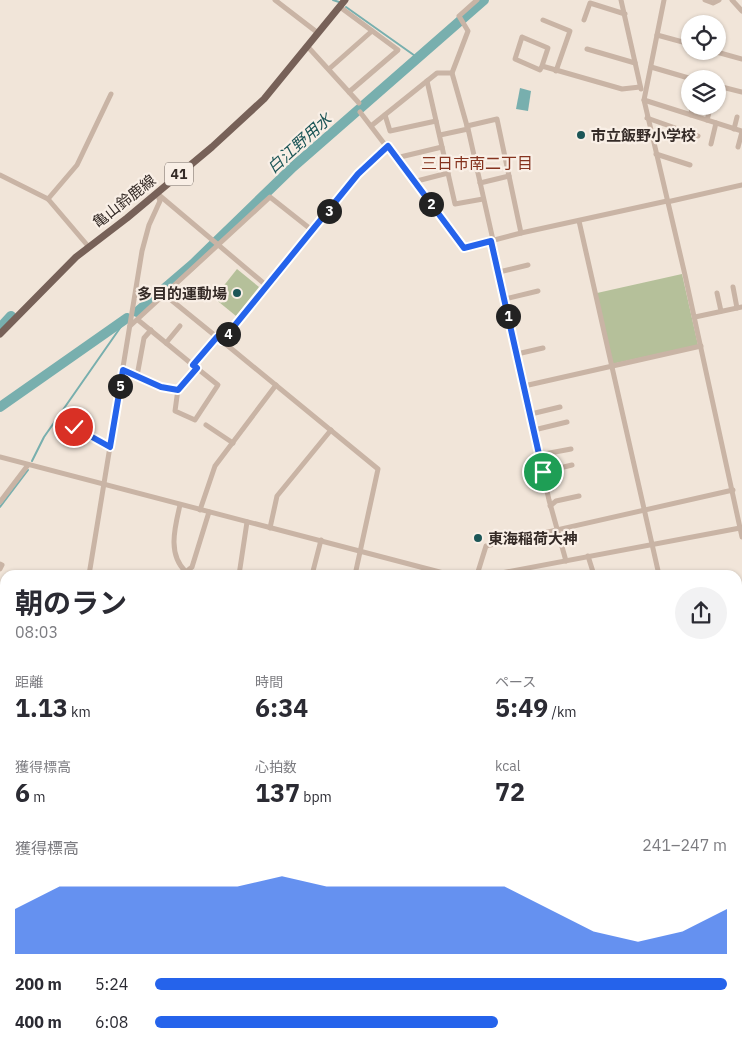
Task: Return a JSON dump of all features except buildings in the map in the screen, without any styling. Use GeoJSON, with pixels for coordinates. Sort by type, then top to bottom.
{"type":"FeatureCollection","features":[{"type":"Feature","properties":{"kind":"main road","name":"亀山鈴鹿線"},"geometry":{"type":"LineString","coordinates":[[0,334],[61,270],[88,246],[157,193],[264,99],[345,0]]}},
{"type":"Feature","properties":{"kind":"street"},"geometry":{"type":"LineString","coordinates":[[275,0],[318,34]]}},
{"type":"Feature","properties":{"kind":"street"},"geometry":{"type":"LineString","coordinates":[[477,0],[461,19],[468,31],[452,74],[480,183],[550,506],[566,561]]}},
{"type":"Feature","properties":{"kind":"street"},"geometry":{"type":"LineString","coordinates":[[621,0],[640,87],[644,93]]}},
{"type":"Feature","properties":{"kind":"street"},"geometry":{"type":"LineString","coordinates":[[664,0],[644,100],[695,317],[742,537]]}},
{"type":"Feature","properties":{"kind":"street"},"geometry":{"type":"LineString","coordinates":[[705,0],[712,3],[719,0]]}},
{"type":"Feature","properties":{"kind":"street"},"geometry":{"type":"LineString","coordinates":[[732,0],[742,11]]}},
{"type":"Feature","properties":{"kind":"street"},"geometry":{"type":"LineString","coordinates":[[584,20],[590,3],[625,14]]}},
{"type":"Feature","properties":{"kind":"street"},"geometry":{"type":"LineString","coordinates":[[340,7],[398,50],[350,92]]}},
{"type":"Feature","properties":{"kind":"street"},"geometry":{"type":"LineString","coordinates":[[542,20],[570,31],[556,71]]}},
{"type":"Feature","properties":{"kind":"street"},"geometry":{"type":"LineString","coordinates":[[328,69],[372,31]]}},
{"type":"Feature","properties":{"kind":"street"},"geometry":{"type":"LineString","coordinates":[[657,35],[681,42]]}},
{"type":"Feature","properties":{"kind":"street"},"geometry":{"type":"LineString","coordinates":[[522,37],[548,48],[542,66],[540,70],[515,59],[522,37]]}},
{"type":"Feature","properties":{"kind":"street"},"geometry":{"type":"LineString","coordinates":[[308,47],[360,103]]}},
{"type":"Feature","properties":{"kind":"street"},"geometry":{"type":"LineString","coordinates":[[587,49],[635,62]]}},
{"type":"Feature","properties":{"kind":"street"},"geometry":{"type":"LineString","coordinates":[[726,55],[742,60]]}},
{"type":"Feature","properties":{"kind":"street"},"geometry":{"type":"LineString","coordinates":[[542,66],[622,89],[640,87]]}},
{"type":"Feature","properties":{"kind":"street"},"geometry":{"type":"LineString","coordinates":[[651,68],[681,76]]}},
{"type":"Feature","properties":{"kind":"street"},"geometry":{"type":"LineString","coordinates":[[371,126],[436,73],[452,74]]}},
{"type":"Feature","properties":{"kind":"street"},"geometry":{"type":"LineString","coordinates":[[427,81],[455,204],[483,199]]}},
{"type":"Feature","properties":{"kind":"street"},"geometry":{"type":"LineString","coordinates":[[726,88],[742,92]]}},
{"type":"Feature","properties":{"kind":"street"},"geometry":{"type":"LineString","coordinates":[[48,199],[77,165],[111,94]]}},
{"type":"Feature","properties":{"kind":"street"},"geometry":{"type":"LineString","coordinates":[[644,100],[681,112]]}},
{"type":"Feature","properties":{"kind":"street"},"geometry":{"type":"LineString","coordinates":[[360,112],[388,146],[464,248],[522,233],[742,185]]}},
{"type":"Feature","properties":{"kind":"street"},"geometry":{"type":"LineString","coordinates":[[386,115],[390,131],[436,120]]}},
{"type":"Feature","properties":{"kind":"street"},"geometry":{"type":"LineString","coordinates":[[691,115],[742,132],[738,147]]}},
{"type":"Feature","properties":{"kind":"street"},"geometry":{"type":"LineString","coordinates":[[707,120],[708,115]]}},
{"type":"Feature","properties":{"kind":"street"},"geometry":{"type":"LineString","coordinates":[[734,129],[737,117]]}},
{"type":"Feature","properties":{"kind":"street"},"geometry":{"type":"LineString","coordinates":[[647,118],[698,136]]}},
{"type":"Feature","properties":{"kind":"street"},"geometry":{"type":"LineString","coordinates":[[440,135],[497,119],[522,233]]}},
{"type":"Feature","properties":{"kind":"street"},"geometry":{"type":"LineString","coordinates":[[711,144],[716,123]]}},
{"type":"Feature","properties":{"kind":"street"},"geometry":{"type":"LineString","coordinates":[[222,341],[358,174],[388,146]]}},
{"type":"Feature","properties":{"kind":"street"},"geometry":{"type":"LineString","coordinates":[[396,158],[442,147]]}},
{"type":"Feature","properties":{"kind":"street"},"geometry":{"type":"LineString","coordinates":[[656,154],[690,164]]}},
{"type":"Feature","properties":{"kind":"street"},"geometry":{"type":"LineString","coordinates":[[413,182],[448,173]]}},
{"type":"Feature","properties":{"kind":"street"},"geometry":{"type":"LineString","coordinates":[[0,175],[48,199],[88,246]]}},
{"type":"Feature","properties":{"kind":"street"},"geometry":{"type":"LineString","coordinates":[[480,183],[509,176]]}},
{"type":"Feature","properties":{"kind":"street"},"geometry":{"type":"LineString","coordinates":[[157,193],[268,286]]}},
{"type":"Feature","properties":{"kind":"street"},"geometry":{"type":"LineString","coordinates":[[90,570],[144,243],[160,201],[157,193]]}},
{"type":"Feature","properties":{"kind":"street"},"geometry":{"type":"LineString","coordinates":[[130,327],[165,296],[216,244],[270,197],[313,231]]}},
{"type":"Feature","properties":{"kind":"street"},"geometry":{"type":"LineString","coordinates":[[579,221],[658,570]]}},
{"type":"Feature","properties":{"kind":"street"},"geometry":{"type":"LineString","coordinates":[[499,272],[528,265]]}},
{"type":"Feature","properties":{"kind":"street"},"geometry":{"type":"LineString","coordinates":[[695,317],[740,307],[733,287]]}},
{"type":"Feature","properties":{"kind":"street"},"geometry":{"type":"LineString","coordinates":[[505,299],[538,291]]}},
{"type":"Feature","properties":{"kind":"street"},"geometry":{"type":"LineString","coordinates":[[717,293],[721,311]]}},
{"type":"Feature","properties":{"kind":"street"},"geometry":{"type":"LineString","coordinates":[[165,296],[378,470],[356,570]]}},
{"type":"Feature","properties":{"kind":"street"},"geometry":{"type":"LineString","coordinates":[[138,320],[151,330],[166,343],[195,366],[218,385],[195,420],[175,411],[178,390],[195,366],[217,337]]}},
{"type":"Feature","properties":{"kind":"street"},"geometry":{"type":"LineString","coordinates":[[166,343],[180,326]]}},
{"type":"Feature","properties":{"kind":"street"},"geometry":{"type":"LineString","coordinates":[[137,376],[144,338],[151,330]]}},
{"type":"Feature","properties":{"kind":"street"},"geometry":{"type":"LineString","coordinates":[[524,386],[701,346]]}},
{"type":"Feature","properties":{"kind":"street"},"geometry":{"type":"LineString","coordinates":[[517,354],[543,348]]}},
{"type":"Feature","properties":{"kind":"street"},"geometry":{"type":"LineString","coordinates":[[123,370],[161,387],[178,390]]}},
{"type":"Feature","properties":{"kind":"street"},"geometry":{"type":"LineString","coordinates":[[200,510],[215,466],[276,385]]}},
{"type":"Feature","properties":{"kind":"street"},"geometry":{"type":"LineString","coordinates":[[531,414],[560,407]]}},
{"type":"Feature","properties":{"kind":"street"},"geometry":{"type":"LineString","coordinates":[[534,430],[567,422]]}},
{"type":"Feature","properties":{"kind":"street"},"geometry":{"type":"LineString","coordinates":[[206,425],[233,443]]}},
{"type":"Feature","properties":{"kind":"street"},"geometry":{"type":"LineString","coordinates":[[74,427],[110,447]]}},
{"type":"Feature","properties":{"kind":"street"},"geometry":{"type":"LineString","coordinates":[[270,528],[277,496],[331,430]]}},
{"type":"Feature","properties":{"kind":"street"},"geometry":{"type":"LineString","coordinates":[[540,455],[571,449]]}},
{"type":"Feature","properties":{"kind":"street"},"geometry":{"type":"LineString","coordinates":[[0,457],[432,570]]}},
{"type":"Feature","properties":{"kind":"street"},"geometry":{"type":"LineString","coordinates":[[0,502],[28,464]]}},
{"type":"Feature","properties":{"kind":"street"},"geometry":{"type":"LineString","coordinates":[[543,472],[572,465]]}},
{"type":"Feature","properties":{"kind":"street"},"geometry":{"type":"LineString","coordinates":[[479,570],[486,546],[733,490]]}},
{"type":"Feature","properties":{"kind":"street"},"geometry":{"type":"LineString","coordinates":[[550,506],[556,502],[579,496]]}},
{"type":"Feature","properties":{"kind":"street"},"geometry":{"type":"LineString","coordinates":[[180,505],[172,537],[182,570]]}},
{"type":"Feature","properties":{"kind":"street"},"geometry":{"type":"LineString","coordinates":[[189,570],[192,567],[209,512]]}},
{"type":"Feature","properties":{"kind":"street"},"geometry":{"type":"LineString","coordinates":[[240,570],[247,522]]}},
{"type":"Feature","properties":{"kind":"street"},"geometry":{"type":"LineString","coordinates":[[518,570],[740,528]]}},
{"type":"Feature","properties":{"kind":"street"},"geometry":{"type":"LineString","coordinates":[[313,570],[321,540]]}},
{"type":"Feature","properties":{"kind":"street"},"geometry":{"type":"LineString","coordinates":[[588,556],[592,570]]}},
{"type":"Feature","properties":{"kind":"street"},"geometry":{"type":"LineString","coordinates":[[0,564],[2,566],[0,569]]}},
{"type":"Feature","properties":{"kind":"green space","name":"多目的運動場"},"geometry":{"type":"Polygon","coordinates":[[[237,269],[259,287],[236,316],[214,298],[237,269]]]}},
{"type":"Feature","properties":{"kind":"green space"},"geometry":{"type":"Polygon","coordinates":[[[682,274],[698,345],[612,364],[597,293],[682,274]]]}},
{"type":"Feature","properties":{"kind":"water"},"geometry":{"type":"Polygon","coordinates":[[[520,88],[531,91],[528,111],[516,109],[520,88]]]}},
{"type":"Feature","properties":{"kind":"waterway"},"geometry":{"type":"LineString","coordinates":[[333,0],[339,2]]}},
{"type":"Feature","properties":{"kind":"waterway","name":"白江野用水"},"geometry":{"type":"LineString","coordinates":[[137,312],[193,264],[293,167],[484,0]]}},
{"type":"Feature","properties":{"kind":"waterway"},"geometry":{"type":"LineString","coordinates":[[346,7],[418,58]]}},
{"type":"Feature","properties":{"kind":"waterway","name":"白江野用水"},"geometry":{"type":"LineString","coordinates":[[0,328],[11,316]]}},
{"type":"Feature","properties":{"kind":"waterway"},"geometry":{"type":"LineString","coordinates":[[32,461],[44,437],[127,318]]}},
{"type":"Feature","properties":{"kind":"waterway","name":"白江野用水"},"geometry":{"type":"LineString","coordinates":[[0,407],[127,318]]}},
{"type":"Feature","properties":{"kind":"waterway"},"geometry":{"type":"LineString","coordinates":[[0,507],[28,470]]}},
{"type":"Feature","properties":{"kind":"place","name":"市立飯野小学校"},"geometry":{"type":"Point","coordinates":[581,135]}},
{"type":"Feature","properties":{"kind":"place","name":"多目的運動場"},"geometry":{"type":"Point","coordinates":[237,293]}},
{"type":"Feature","properties":{"kind":"place","name":"東海稲荷大神"},"geometry":{"type":"Point","coordinates":[478,538]}},
{"type":"Feature","properties":{"kind":"district","name":"三日市南二丁目"},"geometry":{"type":"Point","coordinates":[477,163]}},
{"type":"Feature","properties":{"kind":"route"},"geometry":{"type":"LineString","coordinates":[[74,427],[110,447],[123,370],[161,387],[178,390],[197,368],[193,365],[217,337],[222,341],[358,174],[388,146],[416,187],[444,220],[464,248],[491,241],[543,472]]}}]}
